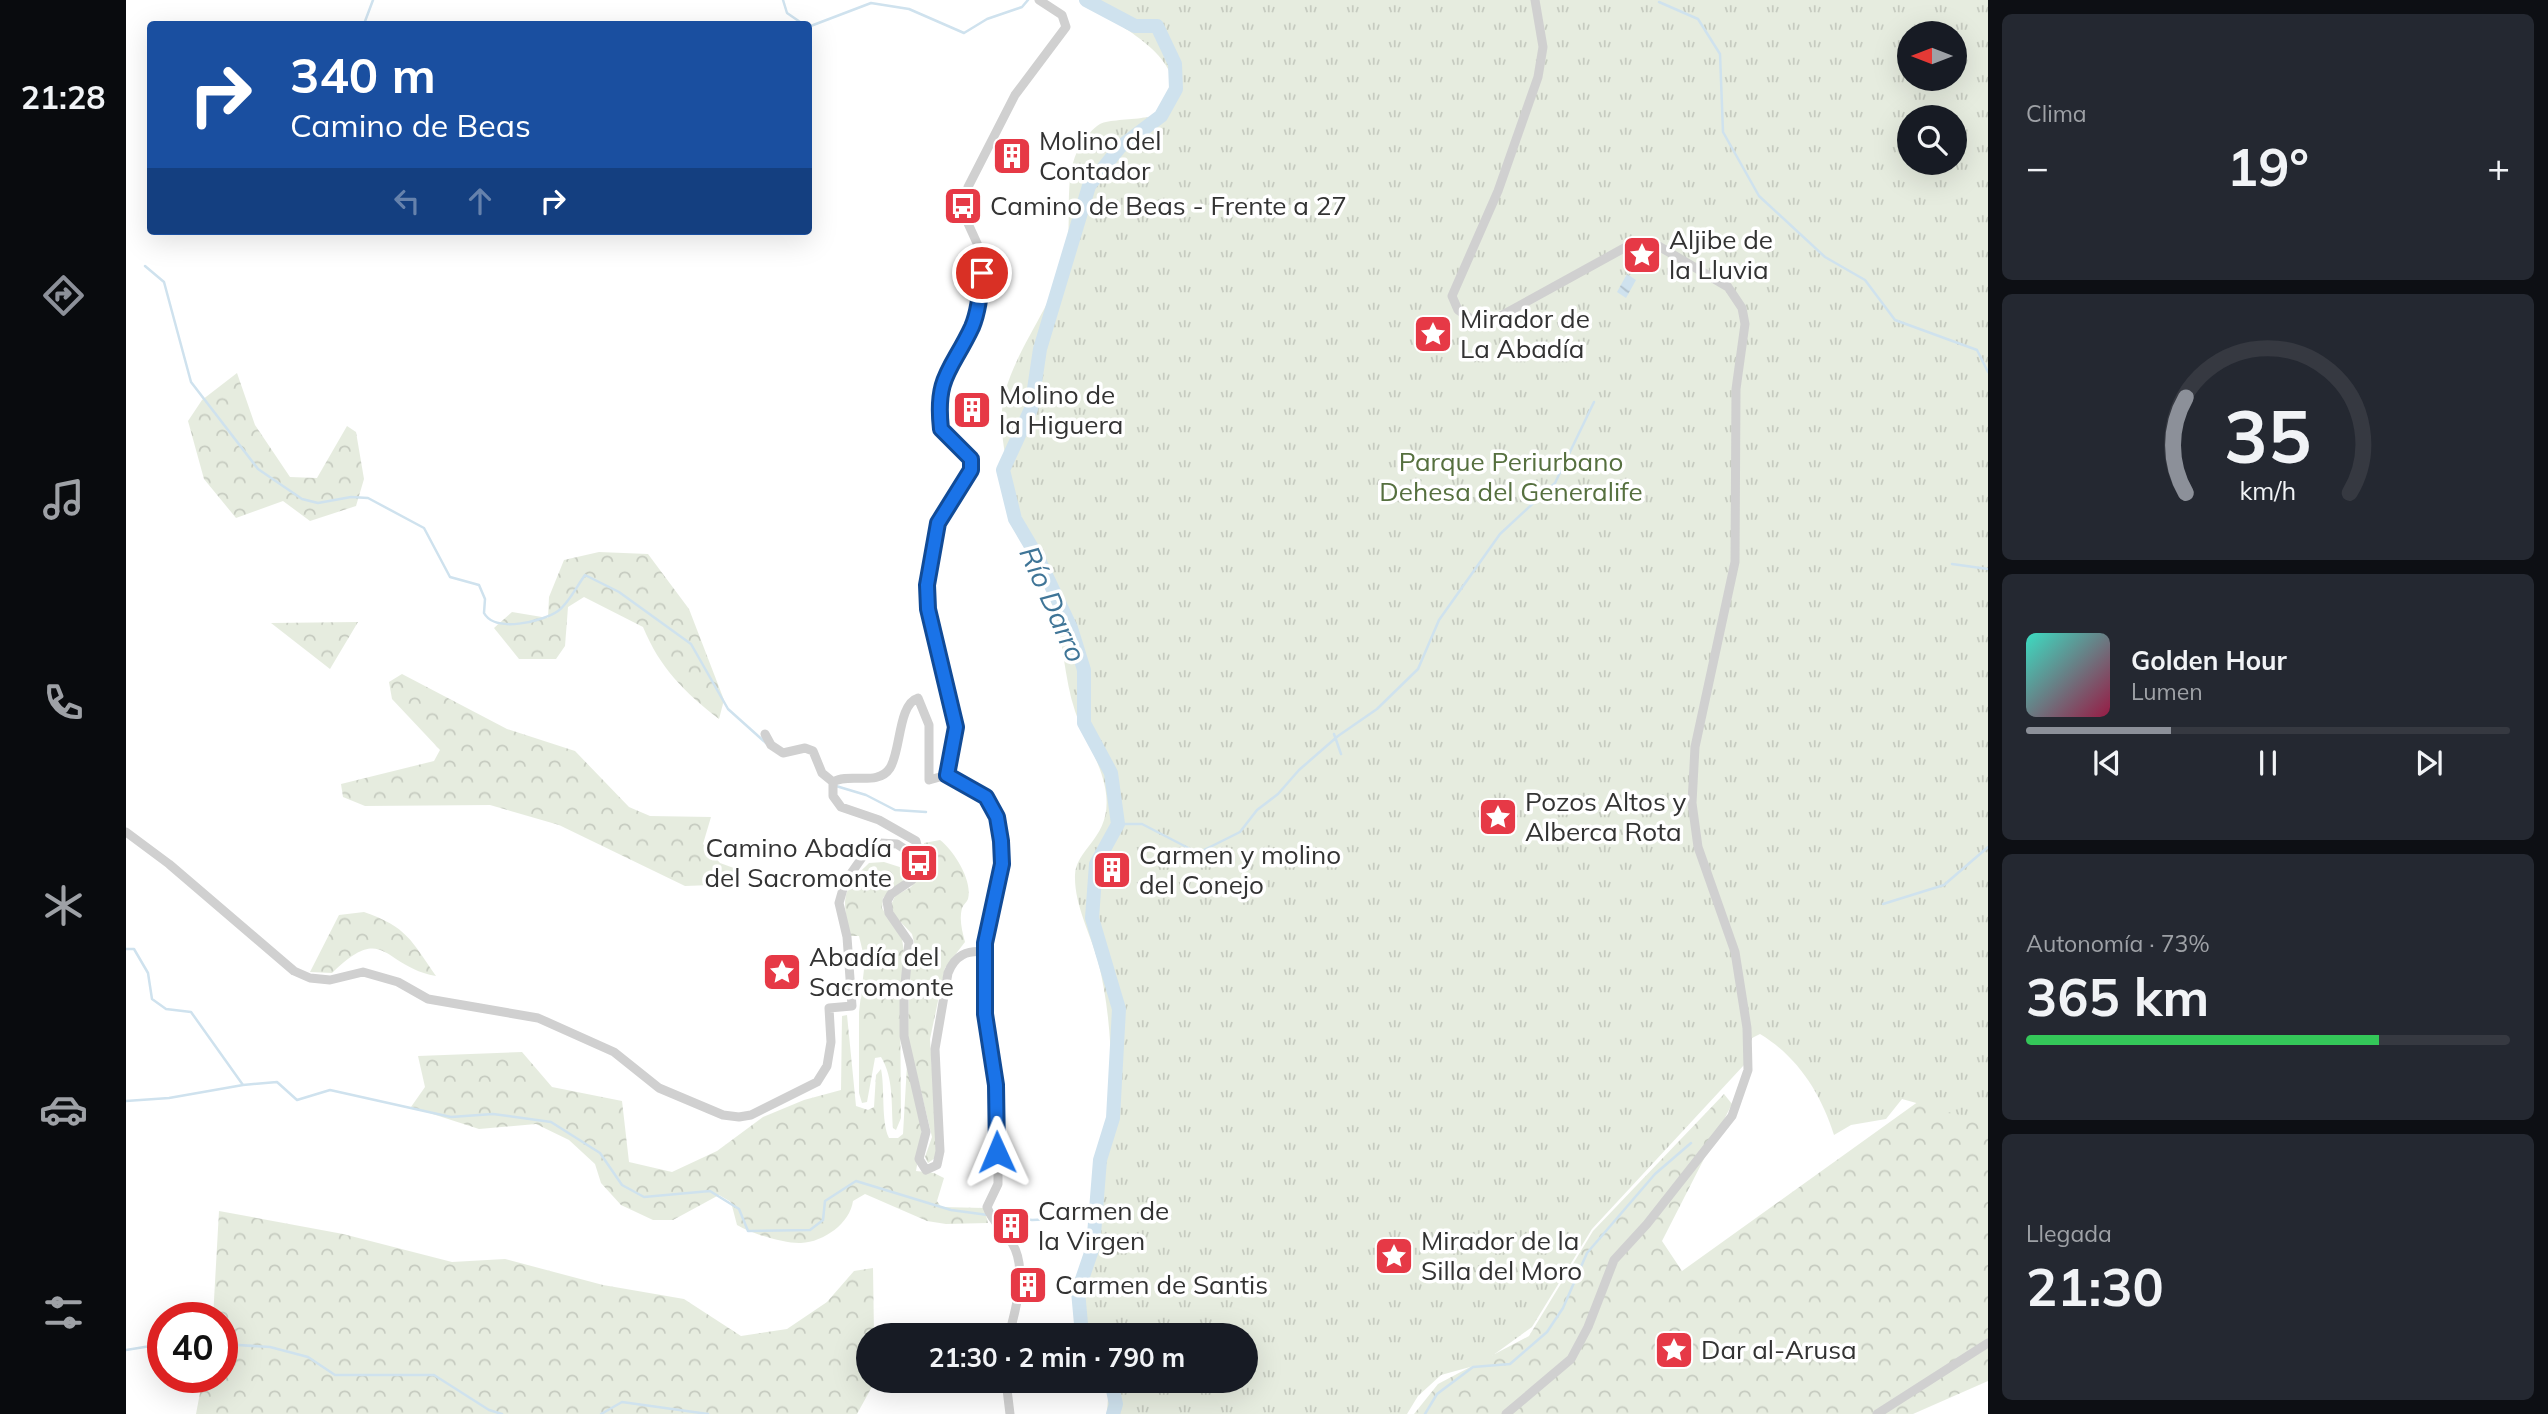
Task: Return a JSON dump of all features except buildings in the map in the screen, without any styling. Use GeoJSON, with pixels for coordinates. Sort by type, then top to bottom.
{"type":"FeatureCollection","features":[{"type":"Feature","properties":{"kind":"street"},"geometry":{"type":"LineString","coordinates":[[947,775],[953,748],[954,715],[928,609],[927,585],[938,523],[965,481],[972,461],[941,429],[939,396],[946,373],[972,326],[979,302],[981,252],[966,219],[968,187],[1016,95],[1066,27],[1062,15],[1039,0]]}},
{"type":"Feature","properties":{"kind":"street"},"geometry":{"type":"LineString","coordinates":[[1506,1414],[1571,1359],[1588,1327],[1614,1260],[1732,1116],[1748,1070],[1747,1028],[1731,936],[1704,865],[1694,828],[1693,769],[1735,562],[1736,389],[1744,335],[1742,308],[1728,287],[1650,241],[1626,247],[1497,318],[1476,322],[1458,310],[1452,296],[1498,191],[1538,76],[1543,47],[1535,0]]}},
{"type":"Feature","properties":{"kind":"street"},"geometry":{"type":"LineString","coordinates":[[833,782],[838,779],[874,778],[886,773],[894,758],[907,708],[911,701],[918,698],[929,725],[929,779],[947,775],[986,797],[997,817],[1002,864],[986,929],[985,952],[985,1014],[996,1085],[998,1184],[989,1212],[1014,1246],[1019,1262],[1011,1323]]}},
{"type":"Feature","properties":{"kind":"street"},"geometry":{"type":"LineString","coordinates":[[765,734],[771,745],[783,753],[805,748],[813,751],[822,773],[833,782]]}},
{"type":"Feature","properties":{"kind":"street"},"geometry":{"type":"LineString","coordinates":[[833,782],[833,796],[841,807],[879,820],[916,841],[919,853],[914,862],[912,880],[891,894],[887,908],[909,942],[904,995],[904,1036],[926,1132],[919,1159],[926,1170],[936,1166],[940,1151],[934,1049],[947,972],[951,963],[962,954],[985,952]]}},
{"type":"Feature","properties":{"kind":"street"},"geometry":{"type":"LineString","coordinates":[[126,832],[169,864],[269,953],[295,971],[310,978],[330,980],[363,972],[390,979],[428,999],[538,1018],[614,1052],[659,1088],[723,1115],[751,1115],[809,1089],[817,1082],[827,1066],[831,1042],[830,1008],[852,1006],[846,937],[840,917],[842,889],[872,846],[880,843],[897,844],[909,852],[914,862]]}},
{"type":"Feature","properties":{"kind":"street"},"geometry":{"type":"LineString","coordinates":[[1877,1414],[1988,1343]]}},
{"type":"Feature","properties":{"kind":"street"},"geometry":{"type":"LineString","coordinates":[[1007,1393],[1010,1414]]}},
{"type":"Feature","properties":{"kind":"green space","name":"Parque Periurbano Dehesa del Generalife"},"geometry":{"type":"Polygon","coordinates":[[[1084,0],[1988,0],[1988,1123],[1902,1099],[1886,1119],[1851,1125],[1834,1135],[1815,1091],[1797,1065],[1760,1034],[1752,1038],[1744,1065],[1592,1229],[1532,1327],[1481,1364],[1441,1375],[1418,1396],[1407,1414],[1107,1414],[1108,1393],[1258,1393],[1258,1323],[1080,1323],[1080,1303],[1097,1168],[1109,1107],[1111,1072],[1109,1024],[1104,992],[1098,961],[1080,908],[1075,875],[1077,865],[1105,818],[1107,804],[1103,777],[1071,698],[1053,608],[1016,501],[1003,443],[1002,416],[1011,374],[1062,267],[1067,248],[1071,170],[1080,146],[1100,124],[1158,115],[1173,103],[1175,92],[1164,62],[1140,38],[1084,0]]]}},
{"type":"Feature","properties":{"kind":"green space"},"geometry":{"type":"Polygon","coordinates":[[[237,373],[255,425],[290,477],[317,478],[347,426],[356,432],[364,479],[356,506],[310,521],[283,501],[236,518],[204,479],[188,421],[202,400],[237,373]]]}},
{"type":"Feature","properties":{"kind":"green space"},"geometry":{"type":"Polygon","coordinates":[[[599,552],[648,554],[689,609],[724,700],[719,719],[674,678],[657,655],[643,627],[584,597],[568,607],[565,646],[556,659],[519,659],[494,628],[512,612],[548,618],[549,597],[564,560],[599,552]]]}},
{"type":"Feature","properties":{"kind":"green space"},"geometry":{"type":"Polygon","coordinates":[[[358,622],[330,669],[271,623],[358,622]]]}},
{"type":"Feature","properties":{"kind":"green space"},"geometry":{"type":"Polygon","coordinates":[[[402,674],[507,729],[575,751],[629,807],[650,816],[711,817],[703,844],[720,863],[742,871],[738,884],[685,886],[559,825],[490,805],[365,806],[343,797],[341,784],[434,761],[440,750],[392,699],[389,682],[402,674]]]}},
{"type":"Feature","properties":{"kind":"green space"},"geometry":{"type":"Polygon","coordinates":[[[1988,825],[1988,1381],[1913,1414],[1414,1414],[1438,1384],[1529,1336],[1593,1231],[1724,1094],[1732,1104],[1662,1241],[1682,1271],[1940,1086],[1988,825]]]}},
{"type":"Feature","properties":{"kind":"green space"},"geometry":{"type":"Polygon","coordinates":[[[940,840],[961,866],[969,891],[961,916],[965,942],[945,968],[930,1039],[937,1147],[935,1158],[928,1163],[925,1157],[932,1137],[908,1038],[909,973],[915,946],[912,934],[893,914],[891,905],[895,896],[911,887],[920,876],[924,843],[940,840]]]}},
{"type":"Feature","properties":{"kind":"green space"},"geometry":{"type":"Polygon","coordinates":[[[884,862],[909,870],[902,882],[883,898],[882,908],[902,939],[905,958],[900,988],[901,1118],[896,1130],[893,1128],[890,1083],[881,1057],[875,1058],[867,1102],[862,1103],[859,1093],[859,1012],[865,961],[859,936],[850,936],[845,904],[849,888],[860,872],[869,863],[884,862]]]}},
{"type":"Feature","properties":{"kind":"green space"},"geometry":{"type":"Polygon","coordinates":[[[364,912],[390,923],[407,936],[436,976],[418,971],[374,948],[363,950],[349,958],[332,973],[310,972],[339,915],[364,912]]]}},
{"type":"Feature","properties":{"kind":"green space"},"geometry":{"type":"Polygon","coordinates":[[[847,1015],[856,1106],[868,1110],[874,1107],[876,1075],[881,1069],[884,1114],[889,1138],[898,1138],[903,1134],[907,1065],[922,1137],[916,1171],[934,1173],[944,1178],[937,1201],[941,1207],[984,1208],[988,1223],[946,1224],[927,1221],[865,1194],[853,1201],[841,1224],[827,1235],[810,1242],[786,1242],[737,1225],[731,1202],[719,1195],[673,1220],[653,1220],[621,1205],[601,1183],[595,1164],[569,1140],[536,1124],[479,1129],[411,1107],[425,1087],[418,1056],[522,1052],[552,1087],[622,1101],[629,1162],[672,1172],[717,1151],[763,1117],[804,1100],[841,1090],[842,1016],[847,1015]]]}},
{"type":"Feature","properties":{"kind":"green space"},"geometry":{"type":"Polygon","coordinates":[[[219,1211],[343,1234],[452,1262],[505,1259],[603,1285],[684,1299],[741,1336],[787,1329],[827,1302],[854,1271],[873,1268],[874,1323],[856,1323],[856,1393],[869,1393],[857,1414],[196,1414],[200,1393],[238,1393],[238,1302],[214,1302],[219,1211]]]}},
{"type":"Feature","properties":{"kind":"water"},"geometry":{"type":"Polygon","coordinates":[[[1627,274],[1636,280],[1626,298],[1617,292],[1627,274]]]}},
{"type":"Feature","properties":{"kind":"waterway"},"geometry":{"type":"LineString","coordinates":[[365,21],[373,0]]}},
{"type":"Feature","properties":{"kind":"waterway"},"geometry":{"type":"LineString","coordinates":[[783,0],[787,13],[799,21]]}},
{"type":"Feature","properties":{"kind":"waterway"},"geometry":{"type":"LineString","coordinates":[[812,25],[871,3],[909,9],[964,33],[987,19],[1022,7],[1028,0]]}},
{"type":"Feature","properties":{"kind":"waterway","name":"Río Darro"},"geometry":{"type":"LineString","coordinates":[[1081,1323],[1078,1291],[1093,1247],[1100,1160],[1113,1118],[1119,1009],[1092,918],[1096,864],[1118,824],[1111,773],[1084,723],[1084,670],[1071,628],[1038,558],[1015,519],[1003,470],[1031,409],[1040,349],[1089,186],[1120,147],[1161,116],[1176,89],[1175,64],[1157,26],[1135,26],[1086,0]]}},
{"type":"Feature","properties":{"kind":"waterway"},"geometry":{"type":"LineString","coordinates":[[1659,2],[1698,19],[1720,54],[1723,132],[1759,196],[1825,257],[1865,280],[1895,320],[1977,350],[1988,372]]}},
{"type":"Feature","properties":{"kind":"waterway"},"geometry":{"type":"LineString","coordinates":[[145,266],[164,282],[191,382],[258,469],[302,499],[318,503],[351,497],[368,498],[424,528],[450,577],[479,585],[485,599],[484,613],[498,623],[519,624],[551,615],[565,604],[585,575],[619,592],[691,644],[728,709],[766,743]]}},
{"type":"Feature","properties":{"kind":"waterway"},"geometry":{"type":"LineString","coordinates":[[1118,824],[1142,824],[1198,853],[1240,832],[1257,810],[1278,794],[1299,770],[1338,736],[1377,709],[1418,669],[1439,620],[1500,534],[1555,483],[1594,402]]}},
{"type":"Feature","properties":{"kind":"waterway"},"geometry":{"type":"LineString","coordinates":[[1952,564],[1988,569]]}},
{"type":"Feature","properties":{"kind":"waterway"},"geometry":{"type":"LineString","coordinates":[[1334,734],[1341,754]]}},
{"type":"Feature","properties":{"kind":"waterway"},"geometry":{"type":"LineString","coordinates":[[836,786],[866,795],[895,810],[926,812]]}},
{"type":"Feature","properties":{"kind":"waterway"},"geometry":{"type":"LineString","coordinates":[[1883,904],[1944,885],[1988,847]]}},
{"type":"Feature","properties":{"kind":"waterway"},"geometry":{"type":"LineString","coordinates":[[126,949],[134,949],[148,973],[152,999],[166,1009],[191,1012],[243,1085],[277,1082],[297,1100],[330,1090],[451,1117],[493,1114],[551,1122],[600,1153],[622,1185],[644,1197],[710,1191],[739,1209],[748,1231],[810,1230],[823,1220],[825,1201],[856,1181],[951,1210],[988,1215]]}},
{"type":"Feature","properties":{"kind":"waterway"},"geometry":{"type":"LineString","coordinates":[[126,1101],[169,1098],[243,1085]]}},
{"type":"Feature","properties":{"kind":"waterway"},"geometry":{"type":"LineString","coordinates":[[1425,1414],[1437,1394],[1473,1367],[1510,1364],[1547,1332],[1563,1308],[1587,1253],[1655,1174],[1691,1143]]}},
{"type":"Feature","properties":{"kind":"waterway"},"geometry":{"type":"LineString","coordinates":[[995,1215],[1032,1220],[1095,1217]]}},
{"type":"Feature","properties":{"kind":"waterway"},"geometry":{"type":"LineString","coordinates":[[238,1345],[270,1347],[308,1357],[335,1375],[434,1375],[489,1410],[502,1414]]}},
{"type":"Feature","properties":{"kind":"waterway"},"geometry":{"type":"LineString","coordinates":[[126,1350],[147,1347]]}},
{"type":"Feature","properties":{"kind":"waterway","name":"Río Darro"},"geometry":{"type":"LineString","coordinates":[[1113,1414],[1116,1404],[1114,1393]]}},
{"type":"Feature","properties":{"kind":"waterway"},"geometry":{"type":"LineString","coordinates":[[601,1414],[622,1402],[708,1414]]}},
{"type":"Feature","properties":{"kind":"place","name":"Molino del Contador"},"geometry":{"type":"Point","coordinates":[1012,156]}},
{"type":"Feature","properties":{"kind":"place","name":"Camino de Beas - Frente a 27"},"geometry":{"type":"Point","coordinates":[963,206]}},
{"type":"Feature","properties":{"kind":"place","name":"Aljibe de la Lluvia"},"geometry":{"type":"Point","coordinates":[1642,255]}},
{"type":"Feature","properties":{"kind":"place","name":"Mirador de La Abadía"},"geometry":{"type":"Point","coordinates":[1433,334]}},
{"type":"Feature","properties":{"kind":"place","name":"Molino de la Higuera"},"geometry":{"type":"Point","coordinates":[972,410]}},
{"type":"Feature","properties":{"kind":"place","name":"Pozos Altos y Alberca Rota"},"geometry":{"type":"Point","coordinates":[1498,817]}},
{"type":"Feature","properties":{"kind":"place","name":"Camino Abadía del Sacromonte"},"geometry":{"type":"Point","coordinates":[919,863]}},
{"type":"Feature","properties":{"kind":"place","name":"Carmen y molino del Conejo"},"geometry":{"type":"Point","coordinates":[1112,870]}},
{"type":"Feature","properties":{"kind":"place","name":"Abadía del Sacromonte"},"geometry":{"type":"Point","coordinates":[782,972]}},
{"type":"Feature","properties":{"kind":"place","name":"Carmen de la Virgen"},"geometry":{"type":"Point","coordinates":[1011,1226]}},
{"type":"Feature","properties":{"kind":"place","name":"Mirador de la Silla del Moro"},"geometry":{"type":"Point","coordinates":[1394,1256]}},
{"type":"Feature","properties":{"kind":"place","name":"Carmen de Santis"},"geometry":{"type":"Point","coordinates":[1028,1285]}},
{"type":"Feature","properties":{"kind":"place","name":"Dar al-Arusa"},"geometry":{"type":"Point","coordinates":[1674,1350]}},
{"type":"Feature","properties":{"kind":"route"},"geometry":{"type":"LineString","coordinates":[[982,273],[979,302],[972,326],[953,358],[939,396],[941,429],[944,435],[971,459],[971,470],[938,523],[927,597],[941,671],[954,715],[956,733],[947,775],[986,797],[997,817],[1001,841],[1002,864],[985,943],[985,1014],[996,1085],[997,1152]]}}]}
